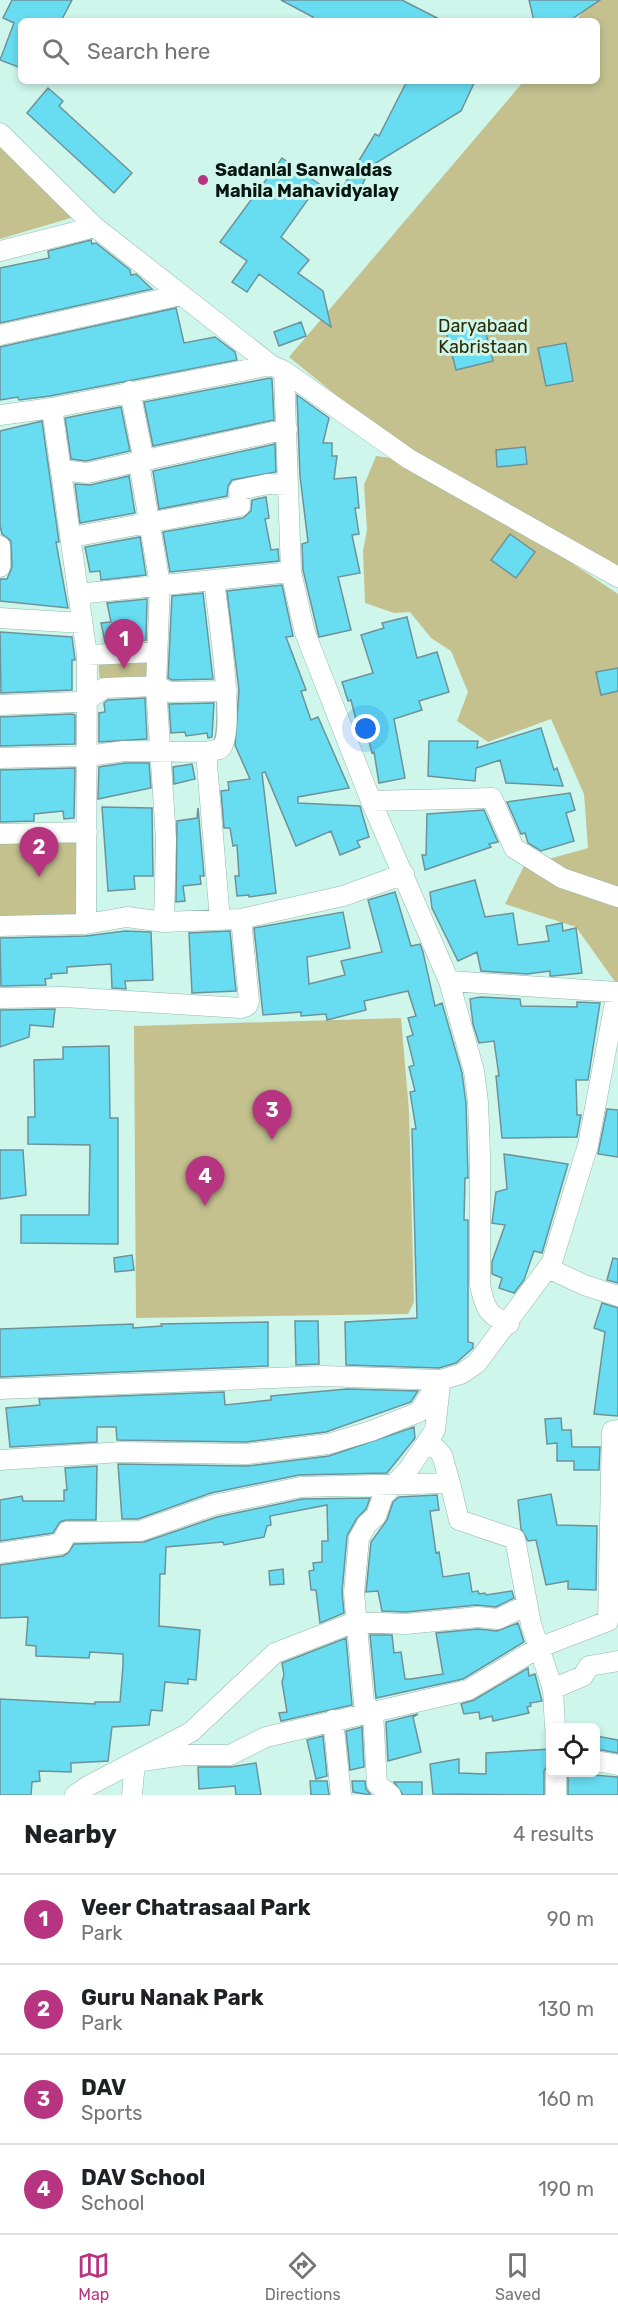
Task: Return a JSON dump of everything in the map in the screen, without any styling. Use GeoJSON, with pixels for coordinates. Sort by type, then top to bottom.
{"type":"FeatureCollection","features":[{"type":"Feature","properties":{"kind":"street"},"geometry":{"type":"LineString","coordinates":[[0,133],[95,227],[278,368],[409,459],[618,577]]}},
{"type":"Feature","properties":{"kind":"street"},"geometry":{"type":"LineString","coordinates":[[0,251],[95,227]]}},
{"type":"Feature","properties":{"kind":"street"},"geometry":{"type":"LineString","coordinates":[[0,335],[181,295]]}},
{"type":"Feature","properties":{"kind":"street"},"geometry":{"type":"LineString","coordinates":[[0,415],[52,408],[130,391],[278,368]]}},
{"type":"Feature","properties":{"kind":"street"},"geometry":{"type":"LineString","coordinates":[[278,368],[288,429],[286,485],[291,572],[317,667],[371,801],[449,981],[474,1071],[478,1102],[480,1286],[484,1303],[492,1317],[509,1324]]}},
{"type":"Feature","properties":{"kind":"street"},"geometry":{"type":"LineString","coordinates":[[130,391],[144,461]]}},
{"type":"Feature","properties":{"kind":"street"},"geometry":{"type":"LineString","coordinates":[[52,408],[87,655],[86,924]]}},
{"type":"Feature","properties":{"kind":"street"},"geometry":{"type":"LineString","coordinates":[[62,470],[87,473],[288,429]]}},
{"type":"Feature","properties":{"kind":"street"},"geometry":{"type":"LineString","coordinates":[[144,461],[140,464],[140,470],[160,584],[156,686],[166,839],[164,922]]}},
{"type":"Feature","properties":{"kind":"street"},"geometry":{"type":"LineString","coordinates":[[72,537],[240,506],[239,490],[268,484],[286,485]]}},
{"type":"Feature","properties":{"kind":"street"},"geometry":{"type":"LineString","coordinates":[[0,546],[0,567]]}},
{"type":"Feature","properties":{"kind":"street"},"geometry":{"type":"LineString","coordinates":[[78,594],[291,572]]}},
{"type":"Feature","properties":{"kind":"street"},"geometry":{"type":"LineString","coordinates":[[0,758],[88,756],[124,751],[206,752],[224,746],[227,691],[214,580]]}},
{"type":"Feature","properties":{"kind":"street"},"geometry":{"type":"LineString","coordinates":[[0,618],[82,623]]}},
{"type":"Feature","properties":{"kind":"street"},"geometry":{"type":"LineString","coordinates":[[87,655],[157,652]]}},
{"type":"Feature","properties":{"kind":"street"},"geometry":{"type":"LineString","coordinates":[[0,705],[64,704],[87,700],[104,688],[156,686],[170,692],[227,691]]}},
{"type":"Feature","properties":{"kind":"street"},"geometry":{"type":"LineString","coordinates":[[206,752],[220,920]]}},
{"type":"Feature","properties":{"kind":"street"},"geometry":{"type":"LineString","coordinates":[[371,801],[492,798],[514,848],[562,878],[618,897]]}},
{"type":"Feature","properties":{"kind":"street"},"geometry":{"type":"LineString","coordinates":[[0,834],[87,832]]}},
{"type":"Feature","properties":{"kind":"street"},"geometry":{"type":"LineString","coordinates":[[0,926],[86,924],[127,917],[164,922],[241,919],[343,896],[404,874]]}},
{"type":"Feature","properties":{"kind":"street"},"geometry":{"type":"LineString","coordinates":[[0,998],[64,997],[241,1008],[247,1006],[249,1001],[241,919]]}},
{"type":"Feature","properties":{"kind":"street"},"geometry":{"type":"LineString","coordinates":[[0,1389],[323,1376],[440,1380],[461,1374],[477,1363],[509,1324],[548,1268],[581,1176],[609,1083],[616,992],[449,981]]}},
{"type":"Feature","properties":{"kind":"street"},"geometry":{"type":"LineString","coordinates":[[548,1268],[584,1285],[618,1296]]}},
{"type":"Feature","properties":{"kind":"street"},"geometry":{"type":"LineString","coordinates":[[391,1795],[377,1784],[373,1712],[364,1703],[354,1593],[359,1538],[367,1524],[376,1516],[383,1496],[395,1484],[435,1430],[440,1380]]}},
{"type":"Feature","properties":{"kind":"street"},"geometry":{"type":"LineString","coordinates":[[0,1460],[122,1452],[247,1454],[328,1444],[371,1431],[419,1412],[440,1380]]}},
{"type":"Feature","properties":{"kind":"street"},"geometry":{"type":"LineString","coordinates":[[135,1762],[184,1755],[230,1755],[266,1737],[468,1690],[538,1648],[613,1621],[612,1431],[618,1430]]}},
{"type":"Feature","properties":{"kind":"street"},"geometry":{"type":"LineString","coordinates":[[428,1440],[442,1455],[459,1520],[515,1539],[527,1605],[538,1648],[553,1689],[555,1723]]}},
{"type":"Feature","properties":{"kind":"street"},"geometry":{"type":"LineString","coordinates":[[0,1553],[61,1544],[67,1532],[140,1532],[214,1505],[302,1487],[450,1483]]}},
{"type":"Feature","properties":{"kind":"street"},"geometry":{"type":"LineString","coordinates":[[82,1792],[191,1732],[275,1653],[355,1622],[406,1624],[478,1617],[498,1618],[527,1605]]}},
{"type":"Feature","properties":{"kind":"street"},"geometry":{"type":"LineString","coordinates":[[553,1689],[583,1676],[590,1666],[618,1661]]}},
{"type":"Feature","properties":{"kind":"street"},"geometry":{"type":"LineString","coordinates":[[333,1720],[341,1795]]}},
{"type":"Feature","properties":{"kind":"street"},"geometry":{"type":"LineString","coordinates":[[132,1795],[135,1762]]}},
{"type":"Feature","properties":{"kind":"street"},"geometry":{"type":"LineString","coordinates":[[600,1762],[618,1765]]}},
{"type":"Feature","properties":{"kind":"street"},"geometry":{"type":"LineString","coordinates":[[556,1777],[556,1795]]}},
{"type":"Feature","properties":{"kind":"green space","name":"Daryabaad Kabristaan"},"geometry":{"type":"Polygon","coordinates":[[[593,0],[618,0],[618,576],[379,430],[289,357],[521,84],[600,84],[600,18],[578,18],[593,0]]]}},
{"type":"Feature","properties":{"kind":"green space"},"geometry":{"type":"Polygon","coordinates":[[[0,145],[74,217],[0,239],[0,145]]]}},
{"type":"Feature","properties":{"kind":"green space"},"geometry":{"type":"Polygon","coordinates":[[[376,456],[398,459],[502,516],[618,594],[618,986],[576,927],[505,904],[524,866],[588,848],[584,794],[551,719],[488,742],[457,721],[468,692],[451,651],[431,638],[410,612],[394,613],[365,603],[363,551],[367,530],[364,485],[376,456]]]}},
{"type":"Feature","properties":{"kind":"green space"},"geometry":{"type":"Polygon","coordinates":[[[98,659],[148,659],[149,678],[100,684],[98,659]]]}},
{"type":"Feature","properties":{"kind":"green space"},"geometry":{"type":"Polygon","coordinates":[[[80,840],[78,914],[0,916],[0,841],[80,840]]]}},
{"type":"Feature","properties":{"kind":"green space"},"geometry":{"type":"Polygon","coordinates":[[[401,1018],[409,1111],[414,1302],[408,1314],[136,1318],[134,1026],[401,1018]]]}},
{"type":"Feature","properties":{"kind":"building"},"geometry":{"type":"Polygon","coordinates":[[[12,0],[72,0],[63,18],[18,18],[18,67],[0,60],[14,23],[3,18],[12,0]]]}},
{"type":"Feature","properties":{"kind":"building"},"geometry":{"type":"Polygon","coordinates":[[[281,0],[402,0],[437,18],[312,18],[281,0]]]}},
{"type":"Feature","properties":{"kind":"building"},"geometry":{"type":"Polygon","coordinates":[[[529,0],[600,0],[573,18],[533,18],[529,0]]]}},
{"type":"Feature","properties":{"kind":"building"},"geometry":{"type":"Polygon","coordinates":[[[405,84],[474,84],[461,111],[371,166],[358,194],[343,187],[375,134],[379,136],[405,84]]]}},
{"type":"Feature","properties":{"kind":"building"},"geometry":{"type":"Polygon","coordinates":[[[48,88],[63,101],[59,106],[132,173],[114,193],[27,113],[48,88]]]}},
{"type":"Feature","properties":{"kind":"building"},"geometry":{"type":"Polygon","coordinates":[[[282,158],[319,184],[281,237],[309,260],[298,273],[323,291],[331,327],[259,274],[247,292],[232,282],[247,261],[220,242],[282,158]]]}},
{"type":"Feature","properties":{"kind":"building"},"geometry":{"type":"Polygon","coordinates":[[[91,240],[92,244],[96,243],[130,270],[131,275],[136,274],[152,289],[0,323],[0,268],[49,258],[48,251],[91,240]]]}},
{"type":"Feature","properties":{"kind":"building"},"geometry":{"type":"Polygon","coordinates":[[[176,308],[184,343],[215,337],[235,352],[237,360],[50,396],[0,400],[0,347],[176,308]]]}},
{"type":"Feature","properties":{"kind":"building"},"geometry":{"type":"Polygon","coordinates":[[[301,322],[306,336],[279,346],[274,332],[301,322]]]}},
{"type":"Feature","properties":{"kind":"building"},"geometry":{"type":"Polygon","coordinates":[[[483,322],[493,361],[456,370],[446,331],[483,322]]]}},
{"type":"Feature","properties":{"kind":"building"},"geometry":{"type":"Polygon","coordinates":[[[566,343],[573,381],[546,386],[538,348],[566,343]]]}},
{"type":"Feature","properties":{"kind":"building"},"geometry":{"type":"Polygon","coordinates":[[[272,379],[274,420],[153,446],[144,402],[272,379]]]}},
{"type":"Feature","properties":{"kind":"building"},"geometry":{"type":"Polygon","coordinates":[[[297,395],[329,418],[323,443],[332,443],[332,456],[337,456],[334,479],[356,477],[359,508],[355,508],[359,534],[352,535],[360,573],[338,577],[351,630],[319,637],[303,570],[302,544],[308,542],[300,476],[297,395]]]}},
{"type":"Feature","properties":{"kind":"building"},"geometry":{"type":"Polygon","coordinates":[[[121,407],[130,451],[86,461],[71,459],[65,418],[121,407]]]}},
{"type":"Feature","properties":{"kind":"building"},"geometry":{"type":"Polygon","coordinates":[[[42,421],[59,542],[56,542],[68,608],[0,601],[0,579],[7,579],[12,567],[11,541],[2,534],[0,526],[0,431],[42,421]]]}},
{"type":"Feature","properties":{"kind":"building"},"geometry":{"type":"Polygon","coordinates":[[[275,444],[276,472],[232,480],[228,486],[227,496],[159,509],[153,471],[275,444]]]}},
{"type":"Feature","properties":{"kind":"building"},"geometry":{"type":"Polygon","coordinates":[[[525,447],[527,464],[497,467],[496,450],[525,447]]]}},
{"type":"Feature","properties":{"kind":"building"},"geometry":{"type":"Polygon","coordinates":[[[129,476],[135,513],[80,523],[75,484],[90,485],[129,476]]]}},
{"type":"Feature","properties":{"kind":"building"},"geometry":{"type":"Polygon","coordinates":[[[266,497],[269,518],[265,519],[271,550],[278,549],[279,561],[170,572],[163,532],[243,518],[251,511],[252,500],[266,497]]]}},
{"type":"Feature","properties":{"kind":"building"},"geometry":{"type":"Polygon","coordinates":[[[510,534],[535,552],[516,578],[491,560],[510,534]]]}},
{"type":"Feature","properties":{"kind":"building"},"geometry":{"type":"Polygon","coordinates":[[[140,537],[146,575],[101,580],[100,571],[90,572],[85,547],[140,537]]]}},
{"type":"Feature","properties":{"kind":"building"},"geometry":{"type":"Polygon","coordinates":[[[282,585],[293,636],[286,637],[306,690],[301,691],[311,720],[318,717],[349,788],[298,797],[298,803],[360,806],[369,837],[357,841],[360,847],[340,855],[331,831],[296,846],[265,772],[262,773],[276,893],[249,897],[249,895],[237,896],[235,876],[239,876],[237,845],[233,846],[230,828],[224,828],[221,791],[229,790],[228,782],[250,779],[235,745],[239,690],[227,591],[282,585]]]}},
{"type":"Feature","properties":{"kind":"building"},"geometry":{"type":"Polygon","coordinates":[[[203,593],[213,679],[172,680],[168,678],[172,596],[203,593]]]}},
{"type":"Feature","properties":{"kind":"building"},"geometry":{"type":"Polygon","coordinates":[[[147,599],[146,640],[105,642],[101,623],[111,622],[107,603],[147,599]]]}},
{"type":"Feature","properties":{"kind":"building"},"geometry":{"type":"Polygon","coordinates":[[[407,617],[417,658],[437,652],[449,692],[419,701],[422,710],[394,719],[405,778],[379,783],[374,752],[372,753],[365,726],[358,728],[351,700],[348,701],[342,682],[373,673],[361,635],[384,628],[382,623],[407,617]]]}},
{"type":"Feature","properties":{"kind":"building"},"geometry":{"type":"Polygon","coordinates":[[[0,632],[72,637],[75,660],[72,660],[72,690],[1,693],[0,632]]]}},
{"type":"Feature","properties":{"kind":"building"},"geometry":{"type":"Polygon","coordinates":[[[618,668],[618,691],[601,695],[596,672],[618,668]]]}},
{"type":"Feature","properties":{"kind":"building"},"geometry":{"type":"Polygon","coordinates":[[[145,698],[147,739],[99,742],[99,713],[105,712],[104,703],[108,700],[145,698]]]}},
{"type":"Feature","properties":{"kind":"building"},"geometry":{"type":"Polygon","coordinates":[[[214,703],[212,737],[208,738],[207,733],[186,736],[185,732],[171,733],[169,704],[214,703]]]}},
{"type":"Feature","properties":{"kind":"building"},"geometry":{"type":"Polygon","coordinates":[[[75,715],[75,744],[0,746],[0,717],[75,715]]]}},
{"type":"Feature","properties":{"kind":"building"},"geometry":{"type":"Polygon","coordinates":[[[541,728],[554,770],[557,768],[563,786],[506,783],[500,760],[476,768],[475,781],[428,776],[429,741],[478,741],[477,748],[541,728]]]}},
{"type":"Feature","properties":{"kind":"building"},"geometry":{"type":"Polygon","coordinates":[[[125,763],[149,763],[151,788],[98,799],[99,767],[125,763]]]}},
{"type":"Feature","properties":{"kind":"building"},"geometry":{"type":"Polygon","coordinates":[[[192,764],[195,779],[174,784],[173,767],[192,764]]]}},
{"type":"Feature","properties":{"kind":"building"},"geometry":{"type":"Polygon","coordinates":[[[75,768],[74,818],[64,819],[63,811],[34,814],[34,821],[0,822],[0,770],[75,768]]]}},
{"type":"Feature","properties":{"kind":"building"},"geometry":{"type":"Polygon","coordinates":[[[570,793],[575,810],[566,813],[574,841],[541,851],[528,843],[525,833],[521,834],[507,802],[570,793]]]}},
{"type":"Feature","properties":{"kind":"building"},"geometry":{"type":"Polygon","coordinates":[[[102,807],[152,808],[153,876],[134,876],[135,889],[108,891],[102,807]]]}},
{"type":"Feature","properties":{"kind":"building"},"geometry":{"type":"Polygon","coordinates":[[[198,808],[204,876],[200,876],[201,884],[183,886],[185,901],[176,902],[177,821],[197,818],[198,808]]]}},
{"type":"Feature","properties":{"kind":"building"},"geometry":{"type":"Polygon","coordinates":[[[484,810],[498,842],[489,844],[491,847],[425,870],[422,855],[426,855],[427,814],[484,810]]]}},
{"type":"Feature","properties":{"kind":"building"},"geometry":{"type":"Polygon","coordinates":[[[475,880],[485,917],[513,913],[518,945],[549,941],[546,926],[562,923],[563,931],[576,928],[582,973],[550,976],[550,971],[527,974],[481,971],[477,952],[458,961],[432,908],[430,892],[475,880]]]}},
{"type":"Feature","properties":{"kind":"building"},"geometry":{"type":"Polygon","coordinates":[[[395,892],[411,946],[420,944],[423,952],[435,1006],[442,1003],[462,1073],[466,1103],[468,1178],[465,1178],[464,1220],[468,1220],[468,1342],[473,1343],[473,1348],[456,1363],[439,1368],[346,1365],[345,1322],[417,1318],[412,1129],[416,1129],[410,1092],[415,1091],[409,1067],[414,1065],[407,1037],[413,1035],[408,1018],[416,1016],[408,991],[364,1001],[366,1010],[327,1020],[326,1014],[301,1016],[301,1012],[263,1015],[254,928],[343,912],[350,948],[307,957],[309,984],[345,975],[341,961],[382,952],[368,900],[395,892]]]}},
{"type":"Feature","properties":{"kind":"building"},"geometry":{"type":"Polygon","coordinates":[[[125,931],[151,932],[153,980],[125,981],[126,989],[112,988],[111,964],[67,967],[67,973],[51,974],[52,978],[45,979],[46,985],[1,986],[0,938],[86,936],[125,931]]]}},
{"type":"Feature","properties":{"kind":"building"},"geometry":{"type":"Polygon","coordinates":[[[230,931],[236,991],[192,993],[189,933],[230,931]]]}},
{"type":"Feature","properties":{"kind":"building"},"geometry":{"type":"Polygon","coordinates":[[[480,997],[520,999],[521,1006],[577,1007],[577,1002],[600,1003],[588,1080],[576,1080],[577,1115],[581,1115],[577,1137],[502,1138],[496,1076],[499,1076],[494,1041],[479,1043],[473,1024],[470,999],[480,997]]]}},
{"type":"Feature","properties":{"kind":"building"},"geometry":{"type":"Polygon","coordinates":[[[55,1009],[53,1027],[30,1025],[29,1037],[0,1047],[0,1010],[55,1009]]]}},
{"type":"Feature","properties":{"kind":"building"},"geometry":{"type":"Polygon","coordinates":[[[109,1046],[110,1118],[118,1118],[118,1244],[21,1243],[21,1215],[89,1215],[90,1145],[28,1144],[28,1117],[35,1117],[34,1060],[63,1059],[63,1047],[109,1046]]]}},
{"type":"Feature","properties":{"kind":"building"},"geometry":{"type":"Polygon","coordinates":[[[607,1109],[618,1110],[618,1157],[598,1154],[607,1109]]]}},
{"type":"Feature","properties":{"kind":"building"},"geometry":{"type":"Polygon","coordinates":[[[0,1150],[23,1150],[26,1195],[0,1199],[0,1150]]]}},
{"type":"Feature","properties":{"kind":"building"},"geometry":{"type":"Polygon","coordinates":[[[504,1154],[568,1164],[542,1253],[534,1251],[524,1280],[514,1293],[499,1288],[502,1278],[492,1274],[492,1262],[505,1225],[492,1223],[496,1192],[507,1189],[504,1154]]]}},
{"type":"Feature","properties":{"kind":"building"},"geometry":{"type":"Polygon","coordinates":[[[132,1255],[134,1270],[115,1272],[114,1258],[132,1255]]]}},
{"type":"Feature","properties":{"kind":"building"},"geometry":{"type":"Polygon","coordinates":[[[613,1258],[618,1259],[618,1283],[607,1280],[613,1258]]]}},
{"type":"Feature","properties":{"kind":"building"},"geometry":{"type":"Polygon","coordinates":[[[602,1303],[618,1308],[618,1416],[594,1414],[605,1332],[594,1328],[602,1303]]]}},
{"type":"Feature","properties":{"kind":"building"},"geometry":{"type":"Polygon","coordinates":[[[295,1321],[318,1321],[319,1364],[296,1365],[295,1321]]]}},
{"type":"Feature","properties":{"kind":"building"},"geometry":{"type":"Polygon","coordinates":[[[268,1322],[268,1366],[0,1377],[0,1329],[133,1324],[133,1328],[162,1326],[161,1324],[268,1322]]]}},
{"type":"Feature","properties":{"kind":"building"},"geometry":{"type":"Polygon","coordinates":[[[347,1389],[418,1391],[411,1402],[326,1432],[246,1442],[117,1440],[116,1427],[97,1427],[97,1442],[10,1447],[6,1408],[40,1405],[39,1399],[224,1392],[225,1405],[271,1400],[271,1396],[347,1389]]]}},
{"type":"Feature","properties":{"kind":"building"},"geometry":{"type":"Polygon","coordinates":[[[561,1418],[562,1430],[571,1430],[572,1447],[600,1447],[599,1470],[574,1470],[574,1461],[557,1461],[557,1443],[547,1444],[545,1419],[561,1418]]]}},
{"type":"Feature","properties":{"kind":"building"},"geometry":{"type":"Polygon","coordinates":[[[414,1427],[415,1438],[387,1473],[299,1475],[211,1493],[138,1519],[122,1519],[118,1464],[247,1466],[329,1456],[414,1427]]]}},
{"type":"Feature","properties":{"kind":"building"},"geometry":{"type":"Polygon","coordinates":[[[97,1466],[96,1520],[66,1520],[60,1522],[53,1533],[0,1541],[0,1500],[22,1496],[23,1501],[64,1501],[64,1490],[67,1490],[65,1468],[97,1466]]]}},
{"type":"Feature","properties":{"kind":"building"},"geometry":{"type":"Polygon","coordinates":[[[551,1494],[557,1525],[597,1526],[596,1590],[568,1589],[568,1581],[546,1585],[536,1540],[528,1541],[521,1529],[518,1500],[551,1494]]]}},
{"type":"Feature","properties":{"kind":"building"},"geometry":{"type":"Polygon","coordinates":[[[437,1495],[439,1510],[430,1511],[436,1553],[439,1552],[443,1577],[469,1573],[472,1592],[478,1591],[479,1594],[485,1593],[486,1595],[512,1591],[514,1598],[496,1607],[477,1605],[406,1612],[382,1611],[378,1591],[366,1592],[371,1542],[387,1520],[393,1502],[399,1497],[437,1495]]]}},
{"type":"Feature","properties":{"kind":"building"},"geometry":{"type":"Polygon","coordinates":[[[370,1498],[366,1509],[357,1518],[347,1536],[342,1592],[344,1613],[320,1623],[316,1590],[311,1590],[309,1571],[314,1570],[313,1563],[322,1562],[322,1541],[328,1541],[327,1505],[270,1516],[271,1525],[267,1526],[264,1537],[224,1545],[223,1542],[166,1547],[165,1574],[160,1574],[159,1626],[200,1630],[196,1680],[188,1679],[188,1684],[165,1682],[162,1711],[151,1710],[149,1725],[112,1727],[108,1761],[71,1763],[71,1772],[39,1771],[40,1781],[32,1782],[31,1795],[0,1795],[0,1699],[95,1704],[95,1702],[120,1702],[123,1654],[90,1652],[89,1658],[36,1656],[36,1646],[26,1645],[28,1617],[0,1618],[0,1565],[63,1556],[74,1544],[144,1542],[217,1517],[302,1499],[370,1498]]]}},
{"type":"Feature","properties":{"kind":"building"},"geometry":{"type":"Polygon","coordinates":[[[283,1569],[284,1584],[270,1585],[269,1571],[283,1569]]]}},
{"type":"Feature","properties":{"kind":"building"},"geometry":{"type":"Polygon","coordinates":[[[518,1623],[524,1642],[463,1679],[376,1698],[370,1635],[392,1635],[394,1653],[401,1652],[405,1679],[411,1679],[443,1674],[436,1633],[478,1629],[497,1631],[518,1623]]]}},
{"type":"Feature","properties":{"kind":"building"},"geometry":{"type":"Polygon","coordinates":[[[346,1638],[352,1705],[281,1721],[279,1713],[287,1712],[282,1682],[284,1675],[282,1663],[346,1638]]]}},
{"type":"Feature","properties":{"kind":"building"},"geometry":{"type":"Polygon","coordinates":[[[528,1668],[529,1676],[535,1674],[542,1701],[530,1703],[531,1706],[527,1707],[529,1713],[493,1721],[492,1716],[480,1719],[479,1712],[464,1714],[461,1704],[474,1700],[528,1668]]]}},
{"type":"Feature","properties":{"kind":"building"},"geometry":{"type":"Polygon","coordinates":[[[418,1714],[413,1717],[421,1752],[388,1761],[386,1722],[418,1714]]]}},
{"type":"Feature","properties":{"kind":"building"},"geometry":{"type":"Polygon","coordinates":[[[362,1727],[364,1767],[350,1770],[346,1731],[362,1727]]]}},
{"type":"Feature","properties":{"kind":"building"},"geometry":{"type":"Polygon","coordinates":[[[323,1736],[327,1776],[316,1779],[307,1740],[323,1736]]]}},
{"type":"Feature","properties":{"kind":"building"},"geometry":{"type":"Polygon","coordinates":[[[600,1737],[618,1740],[618,1753],[600,1750],[600,1737]]]}},
{"type":"Feature","properties":{"kind":"building"},"geometry":{"type":"Polygon","coordinates":[[[546,1749],[544,1795],[433,1794],[430,1764],[459,1759],[459,1773],[486,1774],[486,1753],[546,1749]]]}},
{"type":"Feature","properties":{"kind":"building"},"geometry":{"type":"Polygon","coordinates":[[[256,1763],[261,1795],[236,1795],[235,1786],[199,1789],[198,1767],[230,1767],[256,1763]]]}},
{"type":"Feature","properties":{"kind":"building"},"geometry":{"type":"Polygon","coordinates":[[[568,1777],[618,1777],[618,1795],[568,1795],[568,1777]]]}},
{"type":"Feature","properties":{"kind":"building"},"geometry":{"type":"Polygon","coordinates":[[[310,1781],[327,1781],[329,1795],[311,1795],[310,1781]]]}},
{"type":"Feature","properties":{"kind":"building"},"geometry":{"type":"Polygon","coordinates":[[[352,1781],[365,1781],[366,1789],[371,1795],[353,1792],[352,1781]]]}},
{"type":"Feature","properties":{"kind":"building"},"geometry":{"type":"Polygon","coordinates":[[[394,1782],[422,1782],[422,1795],[403,1795],[394,1782]]]}},
{"type":"Feature","properties":{"kind":"place","name":"Sadanlal Sanwaldas Mahila Mahavidyalay"},"geometry":{"type":"Point","coordinates":[203,180]}},
{"type":"Feature","properties":{"kind":"place","name":"Veer Chatrasaal Park"},"geometry":{"type":"Point","coordinates":[124,669]}},
{"type":"Feature","properties":{"kind":"place","name":"Guru Nanak Park"},"geometry":{"type":"Point","coordinates":[39,877]}},
{"type":"Feature","properties":{"kind":"place","name":"DAV"},"geometry":{"type":"Point","coordinates":[272,1140]}},
{"type":"Feature","properties":{"kind":"place","name":"DAV School"},"geometry":{"type":"Point","coordinates":[205,1206]}}]}
